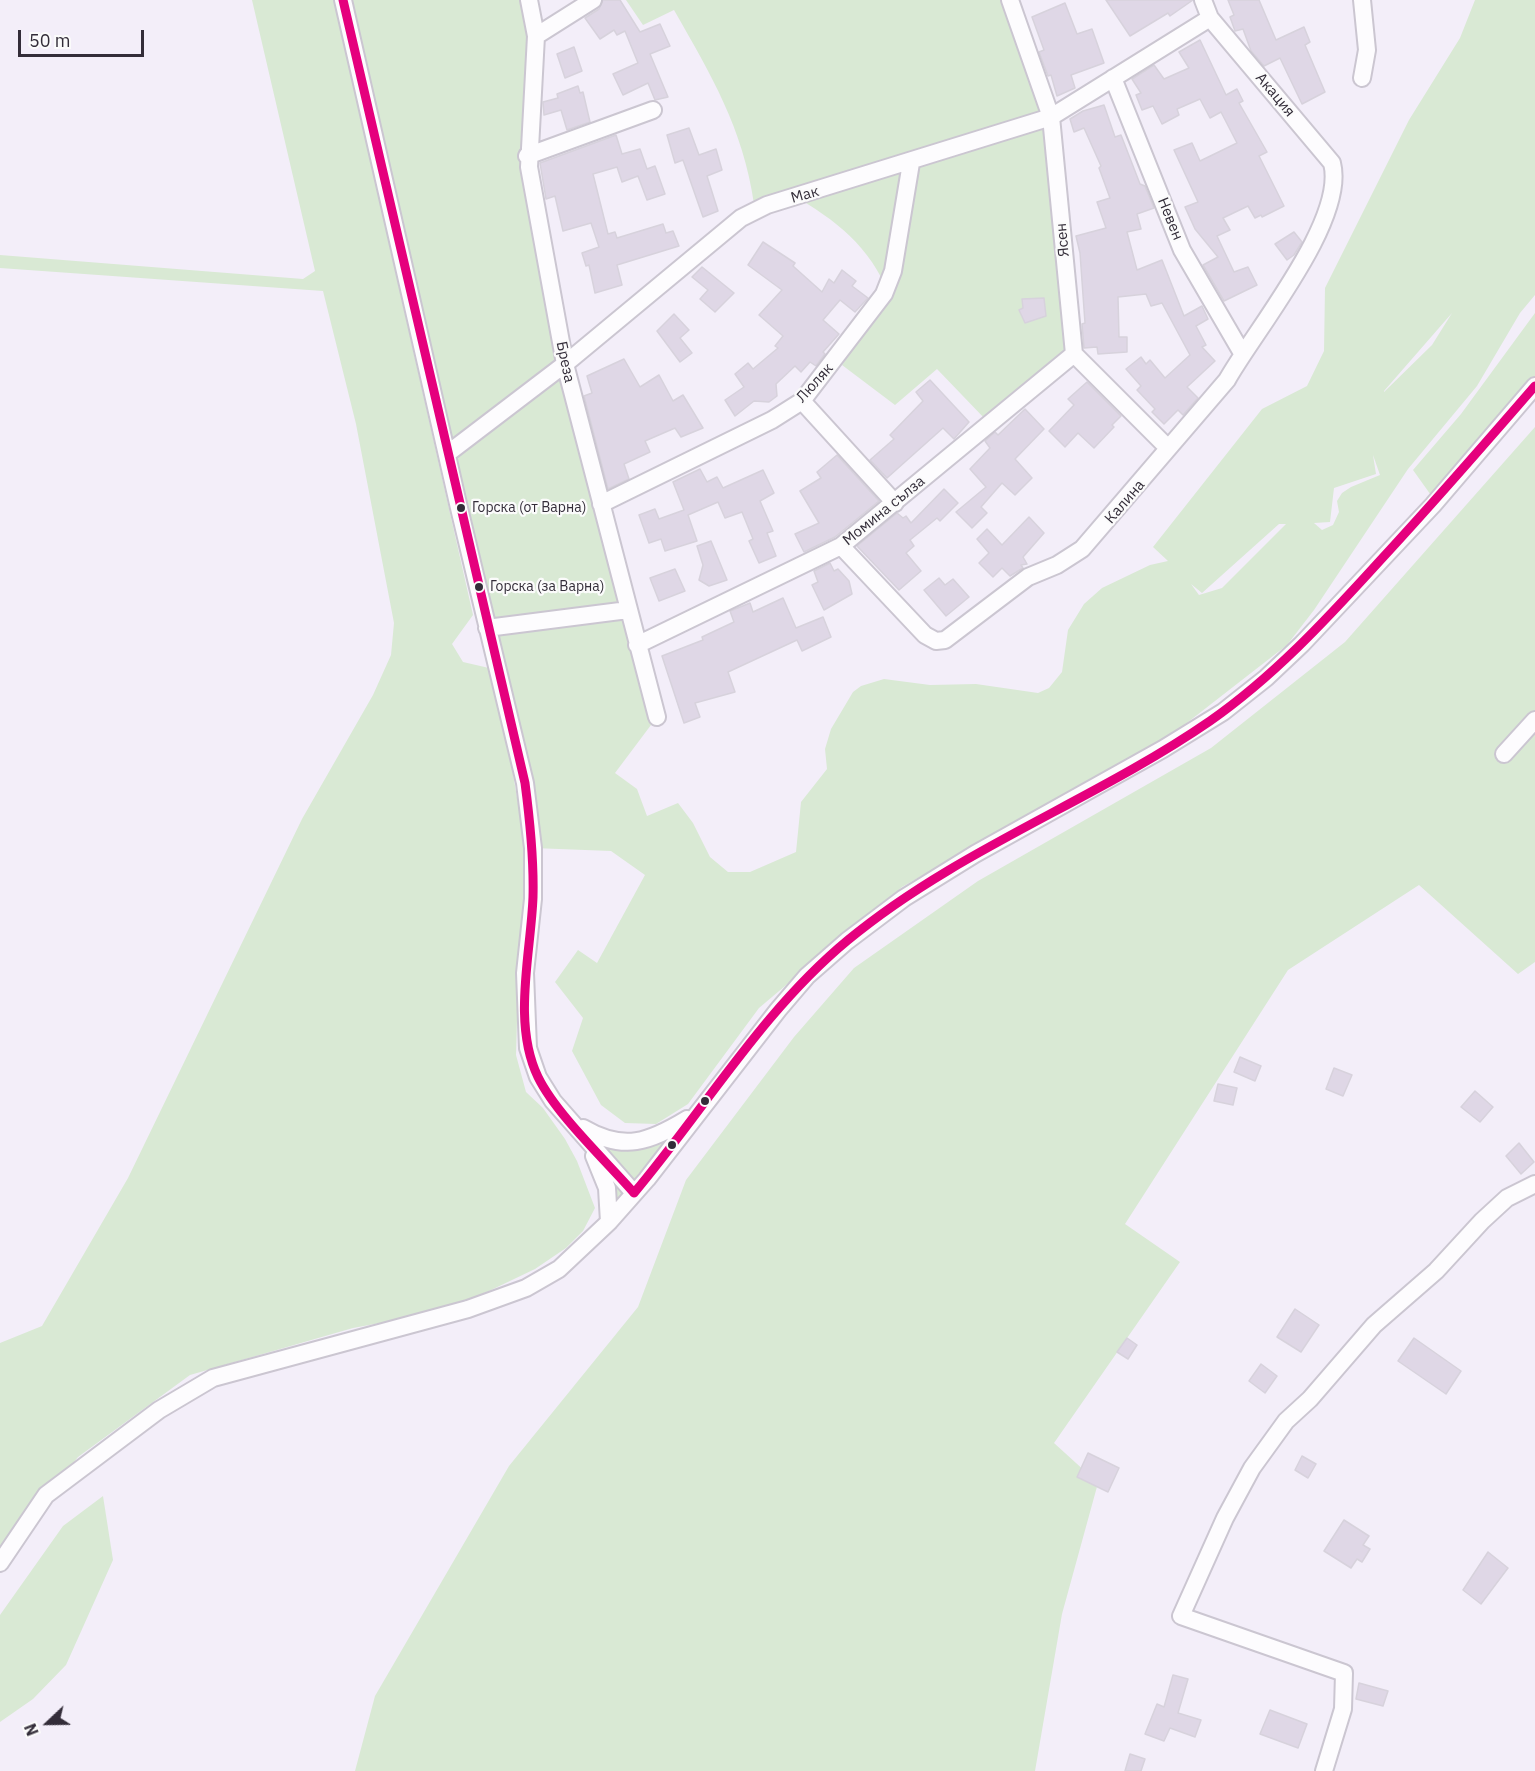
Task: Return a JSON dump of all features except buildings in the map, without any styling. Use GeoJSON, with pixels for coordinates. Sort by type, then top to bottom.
{"type":"FeatureCollection","features":[{"type":"Feature","properties":{"kind":"street"},"geometry":{"type":"LineString","coordinates":[[343,0],[487,628],[525,783],[533,848],[533,899],[525,973],[528,1048],[538,1077],[553,1101],[634,1193]]}},
{"type":"Feature","properties":{"kind":"street","name":"Бреза"},"geometry":{"type":"LineString","coordinates":[[529,0],[536,36],[527,156],[565,364],[657,717]]}},
{"type":"Feature","properties":{"kind":"street"},"geometry":{"type":"LineString","coordinates":[[536,36],[593,0]]}},
{"type":"Feature","properties":{"kind":"street","name":"Ясен"},"geometry":{"type":"LineString","coordinates":[[1010,0],[1051,117],[1074,354]]}},
{"type":"Feature","properties":{"kind":"street","name":"Акация"},"geometry":{"type":"LineString","coordinates":[[1203,0],[1210,18],[1332,163],[1335,176],[1332,194]]}},
{"type":"Feature","properties":{"kind":"street"},"geometry":{"type":"LineString","coordinates":[[1362,0],[1366,50],[1362,78]]}},
{"type":"Feature","properties":{"kind":"street","name":"Мак"},"geometry":{"type":"LineString","coordinates":[[447,454],[565,364],[741,218],[767,205],[911,163],[1051,117],[1210,18]]}},
{"type":"Feature","properties":{"kind":"street","name":"Невен"},"geometry":{"type":"LineString","coordinates":[[1113,78],[1182,250],[1242,353]]}},
{"type":"Feature","properties":{"kind":"street"},"geometry":{"type":"LineString","coordinates":[[527,156],[653,110]]}},
{"type":"Feature","properties":{"kind":"street","name":"Люляк"},"geometry":{"type":"LineString","coordinates":[[601,504],[772,420],[802,401],[821,380],[884,294],[893,271],[911,163]]}},
{"type":"Feature","properties":{"kind":"street","name":"Калина"},"geometry":{"type":"LineString","coordinates":[[841,546],[925,635],[936,641],[945,640],[1028,577],[1057,565],[1082,549],[1227,380],[1242,353],[1302,265],[1332,194]]}},
{"type":"Feature","properties":{"kind":"street"},"geometry":{"type":"LineString","coordinates":[[1074,354],[1168,448]]}},
{"type":"Feature","properties":{"kind":"street","name":"Момина сълза"},"geometry":{"type":"LineString","coordinates":[[637,645],[841,546],[1074,354]]}},
{"type":"Feature","properties":{"kind":"street"},"geometry":{"type":"LineString","coordinates":[[0,1563],[46,1495],[159,1410],[213,1378],[458,1312],[526,1288],[559,1269],[609,1222],[634,1193],[777,1010],[807,976],[847,941],[904,898],[975,854],[1163,749],[1223,712],[1266,678],[1302,644],[1433,505],[1535,386]]}},
{"type":"Feature","properties":{"kind":"street"},"geometry":{"type":"LineString","coordinates":[[802,401],[895,503]]}},
{"type":"Feature","properties":{"kind":"street"},"geometry":{"type":"LineString","coordinates":[[487,628],[628,610]]}},
{"type":"Feature","properties":{"kind":"street"},"geometry":{"type":"LineString","coordinates":[[1504,754],[1535,720]]}},
{"type":"Feature","properties":{"kind":"street"},"geometry":{"type":"LineString","coordinates":[[573,1122],[598,1137],[615,1141],[643,1142],[660,1136],[695,1114]]}},
{"type":"Feature","properties":{"kind":"street"},"geometry":{"type":"LineString","coordinates":[[573,1122],[603,1172],[610,1202],[609,1222]]}},
{"type":"Feature","properties":{"kind":"street"},"geometry":{"type":"LineString","coordinates":[[1324,1771],[1342,1709],[1344,1673],[1181,1616],[1225,1518],[1252,1467],[1286,1421],[1310,1399],[1374,1325],[1436,1270],[1482,1221],[1507,1198],[1535,1184]]}},
{"type":"Feature","properties":{"kind":"green space"},"geometry":{"type":"Polygon","coordinates":[[[252,0],[334,0],[473,615],[452,644],[463,662],[489,668],[507,739],[528,862],[518,987],[516,1055],[526,1092],[543,1108],[565,1139],[577,1161],[595,1208],[583,1231],[566,1248],[535,1269],[489,1291],[434,1313],[353,1328],[190,1375],[78,1457],[0,1553],[0,1343],[42,1326],[128,1178],[302,819],[373,695],[391,655],[394,623],[356,424],[323,291],[0,268],[0,255],[303,279],[315,271],[252,0]]]}},
{"type":"Feature","properties":{"kind":"green space"},"geometry":{"type":"Polygon","coordinates":[[[343,0],[525,0],[536,36],[529,167],[565,364],[657,717],[615,773],[637,789],[647,816],[678,803],[693,823],[710,857],[728,872],[750,872],[796,852],[801,802],[827,769],[825,749],[831,729],[853,692],[861,686],[884,679],[930,685],[976,684],[1038,693],[1049,688],[1062,672],[1068,630],[1084,604],[1102,588],[1150,565],[1168,561],[1153,547],[1262,409],[1307,386],[1324,351],[1325,288],[1409,120],[1460,38],[1475,0],[1535,0],[1535,295],[1520,313],[1477,386],[1408,469],[1314,610],[1287,645],[1179,729],[902,887],[759,1008],[688,1104],[656,1124],[625,1123],[601,1105],[572,1051],[583,1018],[555,982],[578,950],[597,963],[645,875],[611,851],[533,848],[343,0]],[[1452,313],[1384,391],[1384,392],[1432,345],[1452,313]],[[1373,455],[1376,474],[1334,488],[1330,522],[1314,523],[1322,530],[1333,525],[1339,512],[1337,501],[1342,493],[1380,475],[1373,455]],[[1279,524],[1202,593],[1191,584],[1199,595],[1222,588],[1286,524],[1279,524]]]}},
{"type":"Feature","properties":{"kind":"green space"},"geometry":{"type":"Polygon","coordinates":[[[626,0],[1003,0],[1047,125],[1068,350],[986,420],[937,369],[895,405],[842,365],[890,296],[882,278],[862,248],[850,236],[823,214],[791,194],[754,204],[749,177],[734,126],[713,80],[674,10],[643,25],[626,0]]]}},
{"type":"Feature","properties":{"kind":"green space"},"geometry":{"type":"Polygon","coordinates":[[[1535,313],[1535,377],[1433,498],[1413,470],[1461,414],[1535,313]]]}},
{"type":"Feature","properties":{"kind":"green space"},"geometry":{"type":"Polygon","coordinates":[[[1535,427],[1535,962],[1518,974],[1419,885],[1288,970],[1125,1224],[1180,1262],[1054,1443],[1098,1483],[1062,1614],[1035,1771],[355,1771],[375,1696],[509,1466],[638,1307],[686,1180],[794,1037],[854,968],[978,881],[1211,748],[1345,642],[1535,427]]]}},
{"type":"Feature","properties":{"kind":"green space"},"geometry":{"type":"Polygon","coordinates":[[[695,1114],[609,1222],[598,1137],[614,1141],[695,1114]]]}},
{"type":"Feature","properties":{"kind":"green space"},"geometry":{"type":"Polygon","coordinates":[[[103,1496],[113,1560],[66,1665],[33,1699],[0,1722],[0,1615],[63,1526],[103,1496]]]}},
{"type":"Feature","properties":{"kind":"transit line"},"geometry":{"type":"LineString","coordinates":[[343,0],[525,783],[533,868],[532,919],[524,1011],[530,1056],[538,1077],[557,1106],[582,1137],[634,1193],[761,1029],[817,968],[848,940],[890,908],[935,879],[1166,750],[1233,704],[1277,667],[1337,607],[1535,386]]}},
{"type":"Feature","properties":{"kind":"place","name":"Горска (от Варна)"},"geometry":{"type":"Point","coordinates":[461,508]}},
{"type":"Feature","properties":{"kind":"place","name":"Горска (за Варна)"},"geometry":{"type":"Point","coordinates":[479,587]}}]}
